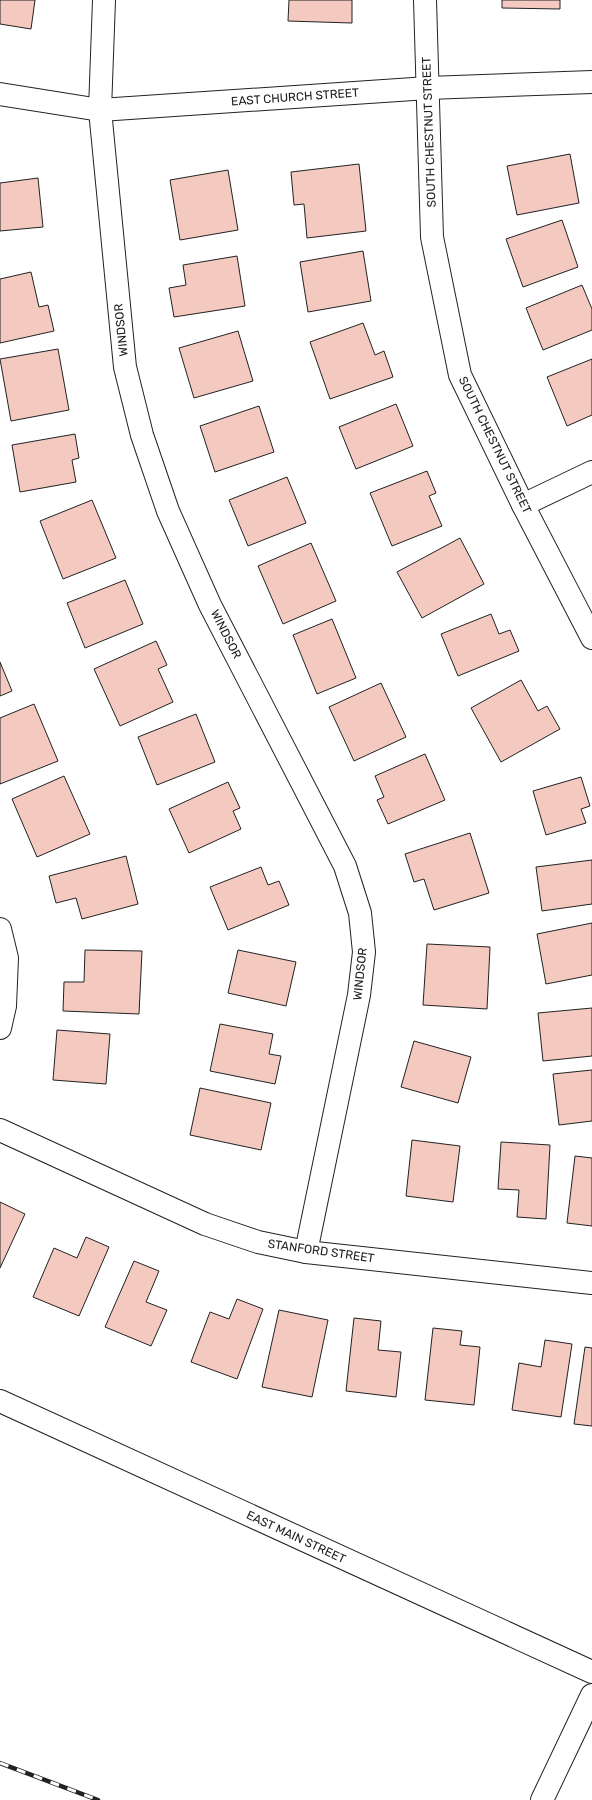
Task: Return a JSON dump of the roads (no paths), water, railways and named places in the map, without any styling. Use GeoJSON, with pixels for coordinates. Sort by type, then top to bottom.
{"type":"FeatureCollection","features":[{"type":"Feature","properties":{"kind":"street","name":"WINDSOR"},"geometry":{"type":"LineString","coordinates":[[104,0],[100,110],[125,367],[142,435],[168,511],[210,605],[345,866],[360,913],[364,952],[359,995],[306,1252]]}},
{"type":"Feature","properties":{"kind":"street","name":"SOUTH CHESTNUT STREET"},"geometry":{"type":"LineString","coordinates":[[425,0],[432,237],[460,375],[523,505],[592,638]]}},
{"type":"Feature","properties":{"kind":"street","name":"EAST CHURCH STREET"},"geometry":{"type":"LineString","coordinates":[[0,94],[100,110],[428,88],[592,82]]}},
{"type":"Feature","properties":{"kind":"street"},"geometry":{"type":"LineString","coordinates":[[523,505],[592,472]]}},
{"type":"Feature","properties":{"kind":"street"},"geometry":{"type":"LineString","coordinates":[[0,929],[7,958],[5,1006],[0,1028]]}},
{"type":"Feature","properties":{"kind":"street","name":"STANFORD STREET"},"geometry":{"type":"LineString","coordinates":[[0,1130],[205,1224],[258,1242],[306,1252],[592,1283]]}},
{"type":"Feature","properties":{"kind":"street","name":"EAST MAIN STREET"},"geometry":{"type":"LineString","coordinates":[[0,1401],[592,1672]]}},
{"type":"Feature","properties":{"kind":"street"},"geometry":{"type":"LineString","coordinates":[[542,1800],[592,1695]]}},
{"type":"Feature","properties":{"kind":"railway"},"geometry":{"type":"LineString","coordinates":[[0,1763],[98,1800]]}}]}
